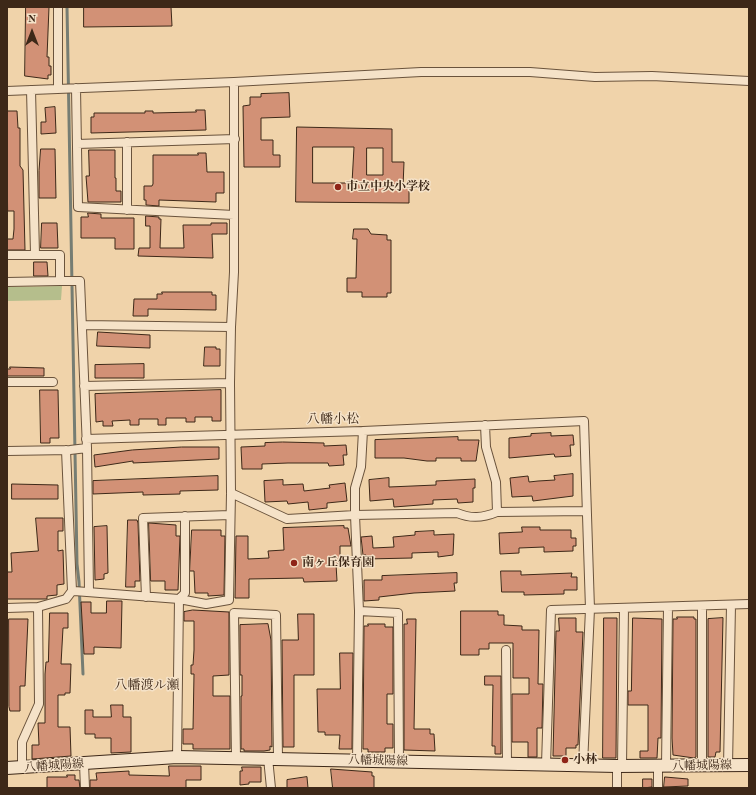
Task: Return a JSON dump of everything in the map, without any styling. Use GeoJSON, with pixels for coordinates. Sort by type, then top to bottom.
{"type":"FeatureCollection","features":[{"type":"Feature","properties":{"kind":"main road","name":"八幡城陽線"},"geometry":{"type":"LineString","coordinates":[[7,768],[177,757],[620,766],[749,765]]}},
{"type":"Feature","properties":{"kind":"street"},"geometry":{"type":"LineString","coordinates":[[58,7],[60,88]]}},
{"type":"Feature","properties":{"kind":"street"},"geometry":{"type":"LineString","coordinates":[[7,91],[234,82],[421,72],[530,72],[596,77],[652,76],[749,81]]}},
{"type":"Feature","properties":{"kind":"street"},"geometry":{"type":"LineString","coordinates":[[7,608],[38,607],[66,599],[79,590],[179,599],[206,604],[229,600],[231,493],[229,434],[231,327],[234,272],[234,82]]}},
{"type":"Feature","properties":{"kind":"street"},"geometry":{"type":"LineString","coordinates":[[74,88],[78,207],[234,216]]}},
{"type":"Feature","properties":{"kind":"street"},"geometry":{"type":"LineString","coordinates":[[31,90],[35,254]]}},
{"type":"Feature","properties":{"kind":"street"},"geometry":{"type":"LineString","coordinates":[[77,144],[235,139]]}},
{"type":"Feature","properties":{"kind":"street"},"geometry":{"type":"LineString","coordinates":[[127,142],[127,210]]}},
{"type":"Feature","properties":{"kind":"street"},"geometry":{"type":"LineString","coordinates":[[7,255],[60,255],[67,281]]}},
{"type":"Feature","properties":{"kind":"street"},"geometry":{"type":"LineString","coordinates":[[7,282],[80,281],[83,326],[86,439],[84,448],[79,590]]}},
{"type":"Feature","properties":{"kind":"street"},"geometry":{"type":"LineString","coordinates":[[83,326],[231,327]]}},
{"type":"Feature","properties":{"kind":"street"},"geometry":{"type":"LineString","coordinates":[[7,382],[53,382]]}},
{"type":"Feature","properties":{"kind":"street"},"geometry":{"type":"LineString","coordinates":[[84,386],[230,383]]}},
{"type":"Feature","properties":{"kind":"street"},"geometry":{"type":"LineString","coordinates":[[86,439],[363,431],[584,421],[590,609],[584,765]]}},
{"type":"Feature","properties":{"kind":"street"},"geometry":{"type":"LineString","coordinates":[[485,425],[486,446],[496,482],[497,512]]}},
{"type":"Feature","properties":{"kind":"street"},"geometry":{"type":"LineString","coordinates":[[357,760],[359,611],[355,488],[361,467],[363,431]]}},
{"type":"Feature","properties":{"kind":"street"},"geometry":{"type":"LineString","coordinates":[[7,451],[68,450],[84,448]]}},
{"type":"Feature","properties":{"kind":"street"},"geometry":{"type":"LineString","coordinates":[[68,450],[79,590]]}},
{"type":"Feature","properties":{"kind":"street"},"geometry":{"type":"LineString","coordinates":[[231,493],[286,519],[355,515],[457,513],[466,518],[485,517],[497,512],[586,511]]}},
{"type":"Feature","properties":{"kind":"street"},"geometry":{"type":"LineString","coordinates":[[146,597],[143,518],[230,515]]}},
{"type":"Feature","properties":{"kind":"street"},"geometry":{"type":"LineString","coordinates":[[177,757],[179,599],[185,593],[185,516]]}},
{"type":"Feature","properties":{"kind":"street"},"geometry":{"type":"LineString","coordinates":[[546,764],[551,610],[749,604]]}},
{"type":"Feature","properties":{"kind":"street"},"geometry":{"type":"LineString","coordinates":[[728,766],[731,605]]}},
{"type":"Feature","properties":{"kind":"street"},"geometry":{"type":"LineString","coordinates":[[702,606],[702,766]]}},
{"type":"Feature","properties":{"kind":"street"},"geometry":{"type":"LineString","coordinates":[[22,768],[22,742],[39,704],[38,607]]}},
{"type":"Feature","properties":{"kind":"street"},"geometry":{"type":"LineString","coordinates":[[658,788],[662,766],[668,607]]}},
{"type":"Feature","properties":{"kind":"street"},"geometry":{"type":"LineString","coordinates":[[617,788],[620,766],[624,608]]}},
{"type":"Feature","properties":{"kind":"street"},"geometry":{"type":"LineString","coordinates":[[359,611],[398,612],[399,761]]}},
{"type":"Feature","properties":{"kind":"street"},"geometry":{"type":"LineString","coordinates":[[236,758],[234,613],[276,616],[271,788]]}},
{"type":"Feature","properties":{"kind":"street"},"geometry":{"type":"LineString","coordinates":[[506,650],[507,764]]}},
{"type":"Feature","properties":{"kind":"street"},"geometry":{"type":"LineString","coordinates":[[84,764],[85,788]]}},
{"type":"Feature","properties":{"kind":"green space"},"geometry":{"type":"Polygon","coordinates":[[[62,286],[61,300],[7,301],[7,287],[62,286]]]}},
{"type":"Feature","properties":{"kind":"building"},"geometry":{"type":"Polygon","coordinates":[[[26,7],[49,7],[47,57],[49,57],[49,66],[51,66],[51,75],[48,75],[48,79],[25,76],[26,7]]]}},
{"type":"Feature","properties":{"kind":"building"},"geometry":{"type":"Polygon","coordinates":[[[84,7],[171,7],[172,26],[84,27],[84,7]]]}},
{"type":"Feature","properties":{"kind":"building"},"geometry":{"type":"Polygon","coordinates":[[[289,93],[290,117],[261,118],[261,140],[273,140],[273,155],[280,155],[280,167],[244,167],[243,106],[250,105],[250,97],[261,97],[261,94],[289,93]]]}},
{"type":"Feature","properties":{"kind":"building"},"geometry":{"type":"Polygon","coordinates":[[[55,107],[56,133],[41,134],[41,122],[46,122],[45,108],[55,107]]]}},
{"type":"Feature","properties":{"kind":"building"},"geometry":{"type":"Polygon","coordinates":[[[196,110],[205,110],[206,130],[91,133],[91,117],[94,117],[94,113],[145,113],[145,111],[153,111],[153,113],[196,112],[196,110]]]}},
{"type":"Feature","properties":{"kind":"building"},"geometry":{"type":"Polygon","coordinates":[[[7,111],[17,111],[18,128],[20,128],[20,166],[23,170],[25,250],[7,250],[7,239],[13,239],[14,211],[8,211],[7,111]]]}},
{"type":"Feature","properties":{"kind":"building"},"geometry":{"type":"Polygon","coordinates":[[[297,127],[392,129],[392,162],[404,162],[403,187],[409,187],[409,203],[296,202],[297,127]],[[313,147],[313,183],[352,183],[354,147],[313,147]],[[367,148],[367,175],[383,175],[383,148],[367,148]]]}},
{"type":"Feature","properties":{"kind":"building"},"geometry":{"type":"Polygon","coordinates":[[[41,149],[55,149],[56,198],[39,198],[41,149]]]}},
{"type":"Feature","properties":{"kind":"building"},"geometry":{"type":"Polygon","coordinates":[[[89,150],[115,150],[116,191],[121,191],[121,202],[88,202],[86,176],[89,176],[89,150]]]}},
{"type":"Feature","properties":{"kind":"building"},"geometry":{"type":"Polygon","coordinates":[[[198,153],[206,153],[207,172],[224,172],[224,193],[216,193],[216,202],[159,200],[159,206],[146,205],[146,200],[144,200],[144,186],[152,186],[153,184],[153,155],[198,155],[198,153]]]}},
{"type":"Feature","properties":{"kind":"building"},"geometry":{"type":"Polygon","coordinates":[[[88,213],[101,214],[101,218],[134,218],[134,249],[115,249],[115,238],[81,238],[81,217],[88,217],[88,213]]]}},
{"type":"Feature","properties":{"kind":"building"},"geometry":{"type":"Polygon","coordinates":[[[146,216],[159,217],[159,219],[161,219],[160,248],[184,248],[183,225],[211,225],[211,223],[227,223],[227,234],[212,234],[213,258],[138,256],[139,248],[150,248],[150,226],[146,226],[146,216]]]}},
{"type":"Feature","properties":{"kind":"building"},"geometry":{"type":"Polygon","coordinates":[[[42,223],[57,223],[58,248],[41,248],[42,223]]]}},
{"type":"Feature","properties":{"kind":"building"},"geometry":{"type":"Polygon","coordinates":[[[354,229],[368,229],[371,234],[387,235],[387,240],[391,240],[391,293],[387,293],[387,297],[362,297],[362,292],[347,292],[347,278],[356,278],[357,239],[353,239],[354,229]]]}},
{"type":"Feature","properties":{"kind":"building"},"geometry":{"type":"Polygon","coordinates":[[[34,262],[47,262],[48,276],[34,276],[34,262]]]}},
{"type":"Feature","properties":{"kind":"building"},"geometry":{"type":"Polygon","coordinates":[[[162,292],[212,292],[212,295],[216,295],[216,310],[148,309],[148,316],[133,316],[134,299],[157,299],[157,294],[162,294],[162,292]]]}},
{"type":"Feature","properties":{"kind":"building"},"geometry":{"type":"Polygon","coordinates":[[[98,332],[150,335],[150,348],[97,346],[98,332]]]}},
{"type":"Feature","properties":{"kind":"building"},"geometry":{"type":"Polygon","coordinates":[[[205,347],[216,347],[216,349],[220,349],[220,366],[204,366],[205,347]]]}},
{"type":"Feature","properties":{"kind":"building"},"geometry":{"type":"Polygon","coordinates":[[[144,364],[144,378],[95,378],[95,365],[144,364]]]}},
{"type":"Feature","properties":{"kind":"building"},"geometry":{"type":"Polygon","coordinates":[[[10,367],[44,368],[44,376],[7,376],[7,369],[10,369],[10,367]]]}},
{"type":"Feature","properties":{"kind":"building"},"geometry":{"type":"Polygon","coordinates":[[[40,390],[58,390],[59,438],[50,438],[50,443],[41,443],[40,390]]]}},
{"type":"Feature","properties":{"kind":"building"},"geometry":{"type":"Polygon","coordinates":[[[221,390],[221,421],[212,421],[212,417],[195,417],[195,422],[186,422],[186,418],[166,418],[166,425],[158,425],[158,419],[139,419],[139,425],[130,425],[130,420],[112,421],[113,426],[103,426],[103,421],[96,422],[95,394],[221,390]]]}},
{"type":"Feature","properties":{"kind":"building"},"geometry":{"type":"Polygon","coordinates":[[[551,433],[551,436],[573,435],[574,445],[570,445],[571,456],[555,457],[554,454],[509,458],[509,438],[531,436],[531,434],[551,433]]]}},
{"type":"Feature","properties":{"kind":"building"},"geometry":{"type":"Polygon","coordinates":[[[458,437],[458,440],[479,440],[476,461],[461,461],[461,458],[436,458],[436,461],[427,461],[404,458],[375,458],[375,440],[458,437]]]}},
{"type":"Feature","properties":{"kind":"building"},"geometry":{"type":"Polygon","coordinates":[[[265,443],[324,443],[324,446],[346,445],[347,455],[343,455],[344,465],[329,466],[328,463],[262,464],[262,469],[242,469],[241,447],[265,446],[265,443]]]}},
{"type":"Feature","properties":{"kind":"building"},"geometry":{"type":"Polygon","coordinates":[[[182,447],[219,447],[219,459],[133,463],[133,461],[95,467],[94,455],[132,450],[182,447]]]}},
{"type":"Feature","properties":{"kind":"building"},"geometry":{"type":"Polygon","coordinates":[[[573,474],[573,496],[533,501],[532,496],[512,497],[510,478],[528,476],[529,482],[555,480],[554,476],[573,474]]]}},
{"type":"Feature","properties":{"kind":"building"},"geometry":{"type":"Polygon","coordinates":[[[218,476],[218,490],[180,491],[180,494],[143,495],[143,492],[93,494],[93,481],[218,476]]]}},
{"type":"Feature","properties":{"kind":"building"},"geometry":{"type":"Polygon","coordinates":[[[389,478],[389,487],[436,485],[436,481],[475,479],[475,488],[473,488],[473,502],[458,503],[457,499],[433,500],[433,504],[394,507],[393,499],[370,501],[369,480],[389,478]]]}},
{"type":"Feature","properties":{"kind":"building"},"geometry":{"type":"Polygon","coordinates":[[[283,480],[283,485],[303,484],[304,491],[330,488],[329,485],[345,483],[347,501],[327,503],[327,508],[309,510],[308,502],[288,504],[287,501],[265,502],[264,481],[283,480]]]}},
{"type":"Feature","properties":{"kind":"building"},"geometry":{"type":"Polygon","coordinates":[[[12,484],[58,485],[58,499],[12,499],[12,484]]]}},
{"type":"Feature","properties":{"kind":"building"},"geometry":{"type":"Polygon","coordinates":[[[36,518],[63,518],[63,531],[58,531],[58,551],[63,550],[64,584],[57,585],[57,595],[47,596],[47,599],[7,599],[7,572],[12,572],[11,553],[38,551],[36,518]]]}},
{"type":"Feature","properties":{"kind":"building"},"geometry":{"type":"Polygon","coordinates":[[[128,520],[137,520],[138,523],[140,581],[135,581],[135,587],[126,587],[128,520]]]}},
{"type":"Feature","properties":{"kind":"building"},"geometry":{"type":"Polygon","coordinates":[[[149,523],[176,525],[176,536],[180,536],[178,590],[165,590],[165,581],[151,581],[149,523]]]}},
{"type":"Feature","properties":{"kind":"building"},"geometry":{"type":"Polygon","coordinates":[[[107,526],[108,573],[104,574],[104,579],[95,580],[94,527],[107,526]]]}},
{"type":"Feature","properties":{"kind":"building"},"geometry":{"type":"Polygon","coordinates":[[[344,526],[344,528],[348,528],[351,546],[340,546],[340,564],[336,564],[337,581],[304,582],[303,578],[249,579],[249,598],[235,598],[236,536],[248,536],[248,559],[269,558],[268,551],[284,550],[283,528],[344,526]]]}},
{"type":"Feature","properties":{"kind":"building"},"geometry":{"type":"Polygon","coordinates":[[[522,527],[540,527],[540,530],[571,530],[571,538],[576,538],[576,546],[573,546],[573,551],[544,552],[544,547],[519,548],[519,553],[500,554],[499,533],[522,532],[522,527]]]}},
{"type":"Feature","properties":{"kind":"building"},"geometry":{"type":"Polygon","coordinates":[[[192,530],[221,530],[221,536],[225,536],[224,595],[208,596],[208,593],[195,593],[194,571],[190,571],[192,530]]]}},
{"type":"Feature","properties":{"kind":"building"},"geometry":{"type":"Polygon","coordinates":[[[434,531],[434,535],[454,534],[453,555],[438,557],[438,552],[412,553],[412,558],[366,559],[366,555],[363,555],[361,537],[372,536],[373,548],[394,547],[393,537],[415,535],[415,532],[434,531]]]}},
{"type":"Feature","properties":{"kind":"building"},"geometry":{"type":"Polygon","coordinates":[[[501,571],[521,571],[521,575],[572,573],[571,577],[577,577],[577,590],[564,590],[564,594],[524,595],[524,592],[502,592],[501,571]]]}},
{"type":"Feature","properties":{"kind":"building"},"geometry":{"type":"Polygon","coordinates":[[[457,573],[457,583],[454,583],[455,591],[414,593],[379,597],[379,600],[364,601],[364,580],[382,580],[382,576],[457,573]]]}},
{"type":"Feature","properties":{"kind":"building"},"geometry":{"type":"Polygon","coordinates":[[[107,601],[122,601],[121,648],[94,647],[94,654],[84,654],[81,602],[91,602],[91,613],[106,613],[107,601]]]}},
{"type":"Feature","properties":{"kind":"building"},"geometry":{"type":"Polygon","coordinates":[[[193,610],[229,612],[229,675],[213,676],[213,696],[230,696],[230,749],[193,749],[193,744],[183,744],[183,729],[193,729],[194,674],[191,674],[191,665],[193,665],[194,621],[184,621],[184,612],[193,610]]]}},
{"type":"Feature","properties":{"kind":"building"},"geometry":{"type":"Polygon","coordinates":[[[461,611],[498,611],[498,615],[504,615],[504,625],[522,626],[522,630],[539,630],[538,684],[543,684],[542,728],[537,728],[537,757],[528,757],[528,742],[512,742],[512,694],[529,694],[529,678],[513,678],[513,643],[489,643],[489,649],[479,649],[479,655],[461,655],[461,611]]]}},
{"type":"Feature","properties":{"kind":"building"},"geometry":{"type":"Polygon","coordinates":[[[50,613],[68,613],[68,628],[63,628],[61,664],[71,664],[70,693],[58,695],[58,727],[70,727],[71,756],[32,759],[32,745],[39,745],[38,723],[45,723],[45,674],[46,662],[48,662],[50,613]]]}},
{"type":"Feature","properties":{"kind":"building"},"geometry":{"type":"Polygon","coordinates":[[[298,614],[314,614],[314,675],[294,675],[294,747],[283,747],[282,640],[298,640],[298,614]]]}},
{"type":"Feature","properties":{"kind":"building"},"geometry":{"type":"Polygon","coordinates":[[[677,617],[694,617],[694,619],[696,619],[696,757],[694,758],[673,755],[673,619],[677,619],[677,617]]]}},
{"type":"Feature","properties":{"kind":"building"},"geometry":{"type":"Polygon","coordinates":[[[559,618],[576,618],[576,632],[583,632],[578,745],[576,745],[576,748],[566,748],[566,756],[553,756],[556,631],[559,631],[559,618]]]}},
{"type":"Feature","properties":{"kind":"building"},"geometry":{"type":"Polygon","coordinates":[[[604,618],[617,618],[616,758],[603,758],[604,618]]]}},
{"type":"Feature","properties":{"kind":"building"},"geometry":{"type":"Polygon","coordinates":[[[633,618],[662,619],[661,738],[658,738],[657,758],[640,758],[640,751],[648,751],[648,705],[628,705],[628,691],[631,691],[633,618]]]}},
{"type":"Feature","properties":{"kind":"building"},"geometry":{"type":"Polygon","coordinates":[[[723,618],[720,752],[716,752],[715,757],[708,757],[708,619],[723,618]]]}},
{"type":"Feature","properties":{"kind":"building"},"geometry":{"type":"Polygon","coordinates":[[[9,619],[28,619],[25,686],[20,686],[20,711],[10,711],[9,707],[9,619]]]}},
{"type":"Feature","properties":{"kind":"building"},"geometry":{"type":"Polygon","coordinates":[[[407,619],[416,619],[414,729],[430,729],[430,734],[434,734],[435,751],[404,750],[404,624],[407,624],[407,619]]]}},
{"type":"Feature","properties":{"kind":"building"},"geometry":{"type":"Polygon","coordinates":[[[268,624],[271,640],[272,747],[270,746],[270,750],[264,751],[244,751],[244,749],[241,749],[242,675],[240,675],[240,625],[268,624]]]}},
{"type":"Feature","properties":{"kind":"building"},"geometry":{"type":"Polygon","coordinates":[[[368,624],[385,624],[385,627],[393,627],[393,694],[387,694],[387,724],[393,724],[393,748],[385,748],[385,752],[368,752],[368,749],[363,749],[364,626],[368,626],[368,624]]]}},
{"type":"Feature","properties":{"kind":"building"},"geometry":{"type":"Polygon","coordinates":[[[340,653],[353,653],[352,749],[339,749],[340,735],[325,735],[325,732],[318,732],[317,689],[340,689],[340,653]]]}},
{"type":"Feature","properties":{"kind":"building"},"geometry":{"type":"Polygon","coordinates":[[[485,676],[501,676],[501,754],[495,754],[495,746],[492,746],[493,685],[485,685],[485,676]]]}},
{"type":"Feature","properties":{"kind":"building"},"geometry":{"type":"Polygon","coordinates":[[[111,705],[123,705],[123,717],[131,717],[131,752],[111,753],[111,738],[95,738],[95,734],[85,734],[85,710],[93,710],[93,717],[111,717],[111,705]]]}},
{"type":"Feature","properties":{"kind":"building"},"geometry":{"type":"Polygon","coordinates":[[[169,766],[201,766],[201,780],[186,780],[186,788],[90,788],[90,780],[97,780],[96,773],[129,771],[129,775],[169,776],[169,766]]]}},
{"type":"Feature","properties":{"kind":"building"},"geometry":{"type":"Polygon","coordinates":[[[242,767],[261,767],[261,782],[249,782],[249,784],[240,785],[240,771],[242,771],[242,767]]]}},
{"type":"Feature","properties":{"kind":"building"},"geometry":{"type":"Polygon","coordinates":[[[331,769],[372,772],[372,776],[374,776],[374,788],[333,788],[331,769]]]}},
{"type":"Feature","properties":{"kind":"building"},"geometry":{"type":"Polygon","coordinates":[[[67,775],[75,775],[75,780],[79,780],[80,788],[47,788],[47,777],[67,777],[67,775]]]}},
{"type":"Feature","properties":{"kind":"building"},"geometry":{"type":"Polygon","coordinates":[[[307,777],[308,788],[287,788],[287,780],[307,777]]]}},
{"type":"Feature","properties":{"kind":"building"},"geometry":{"type":"Polygon","coordinates":[[[665,777],[688,779],[688,786],[664,787],[665,777]]]}},
{"type":"Feature","properties":{"kind":"building"},"geometry":{"type":"Polygon","coordinates":[[[643,779],[652,779],[652,787],[643,788],[643,779]]]}},
{"type":"Feature","properties":{"kind":"waterway"},"geometry":{"type":"LineString","coordinates":[[67,7],[77,564],[83,674]]}},
{"type":"Feature","properties":{"kind":"place","name":"市立中央小学校"},"geometry":{"type":"Point","coordinates":[338,187]}},
{"type":"Feature","properties":{"kind":"place","name":"南ヶ丘保育園"},"geometry":{"type":"Point","coordinates":[294,563]}},
{"type":"Feature","properties":{"kind":"place","name":"小林"},"geometry":{"type":"Point","coordinates":[565,760]}},
{"type":"Feature","properties":{"kind":"district","name":"八幡小松"},"geometry":{"type":"Point","coordinates":[333,420]}},
{"type":"Feature","properties":{"kind":"district","name":"八幡渡ル瀬"},"geometry":{"type":"Point","coordinates":[147,686]}}]}
